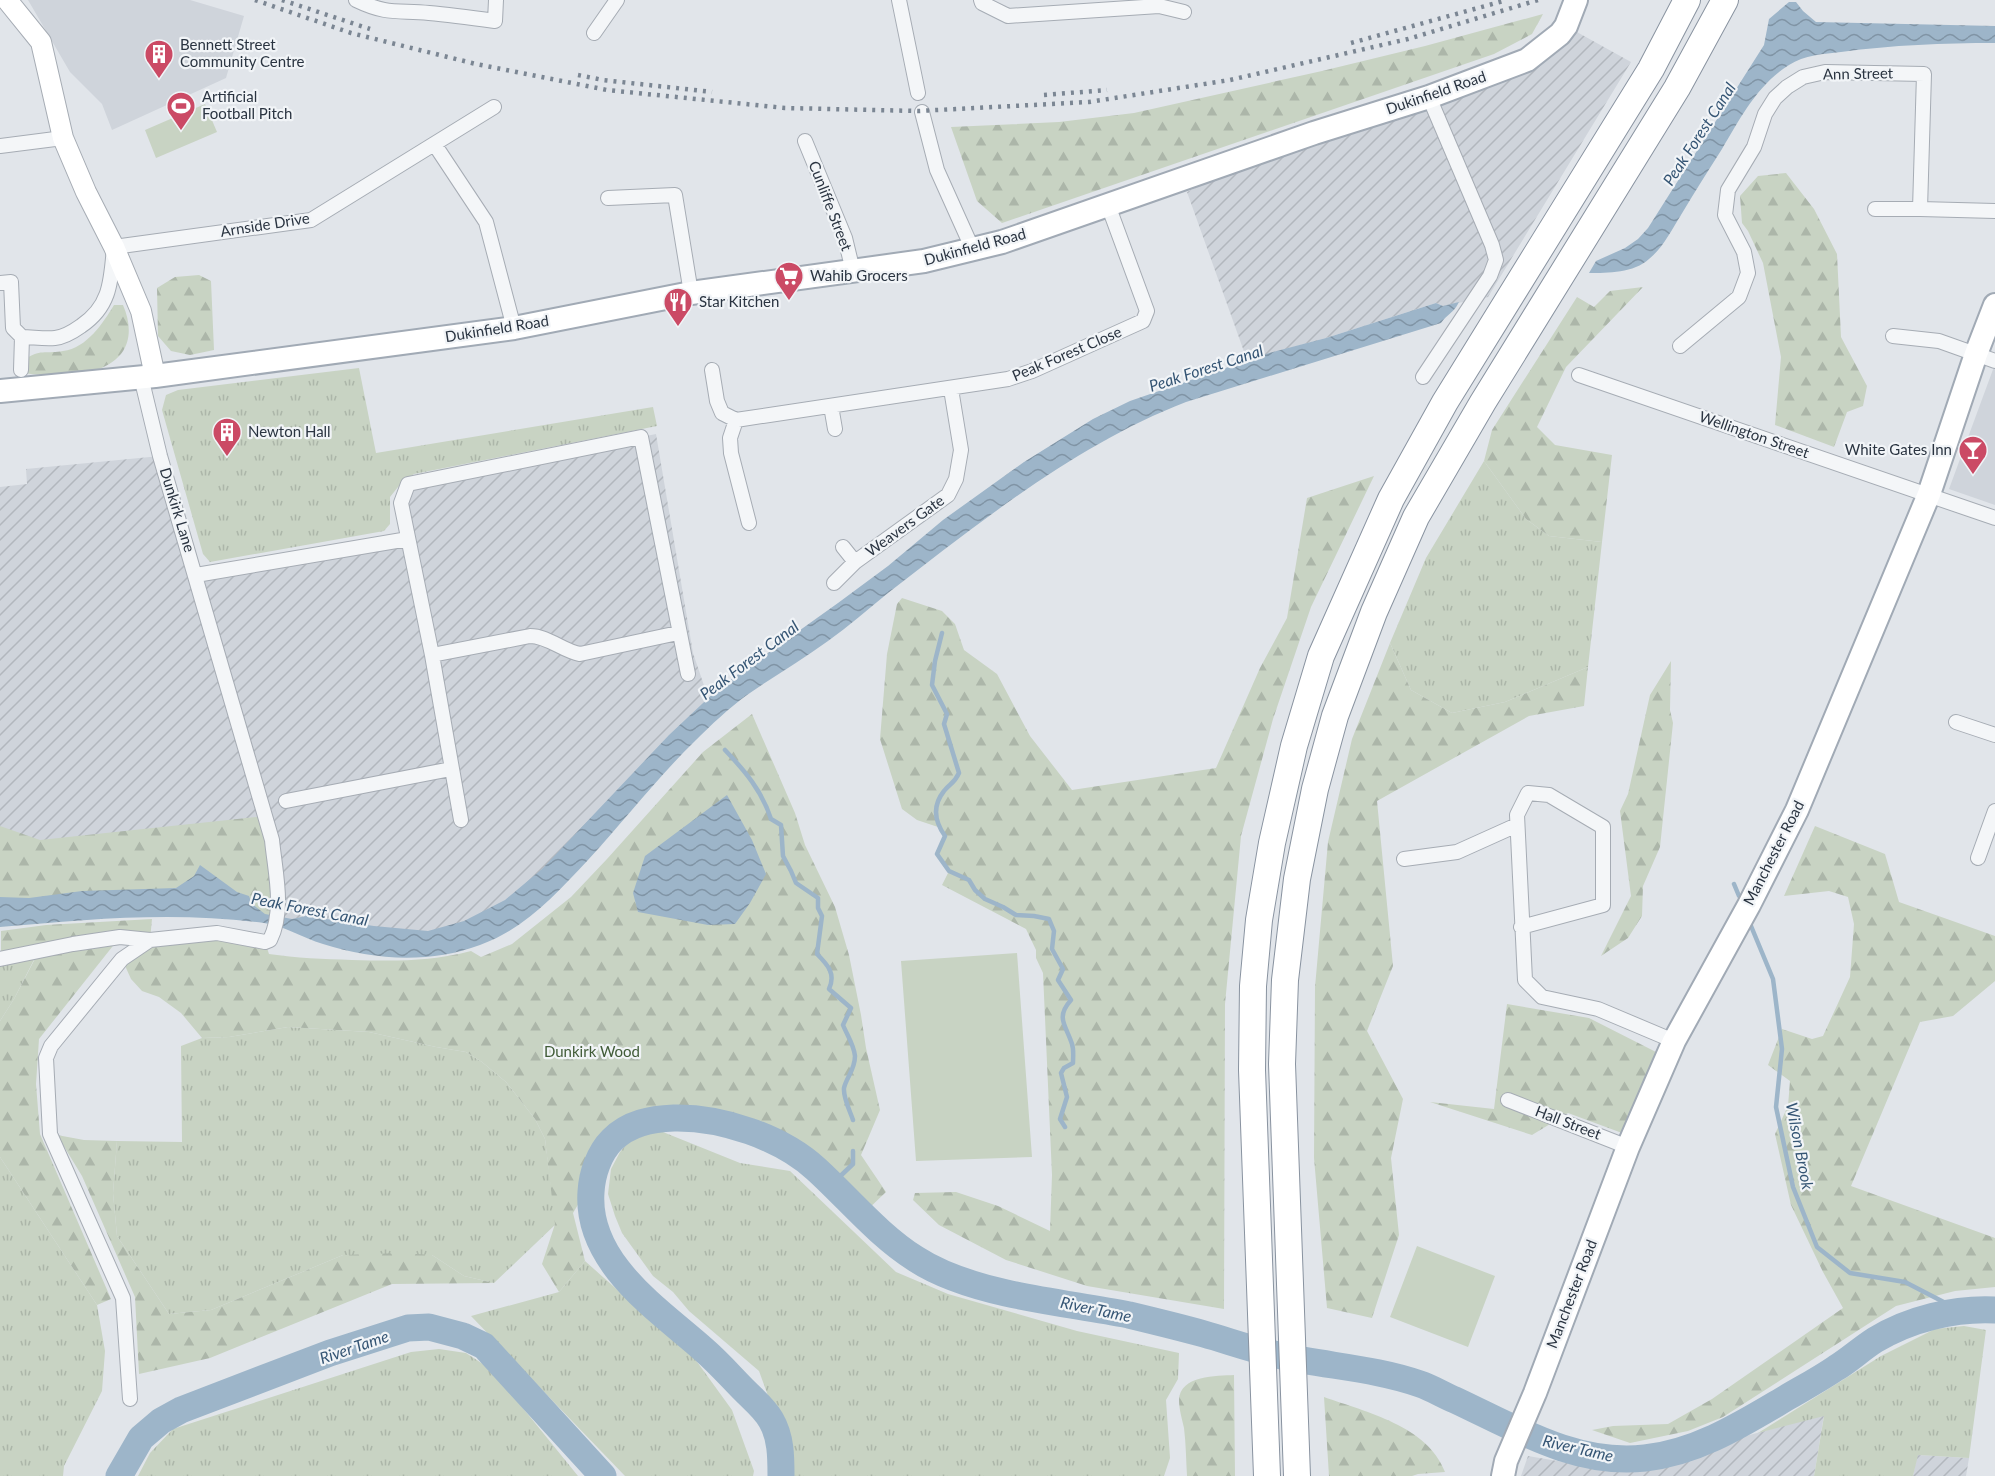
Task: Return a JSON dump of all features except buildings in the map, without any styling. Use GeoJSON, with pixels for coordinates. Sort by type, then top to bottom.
{"type":"FeatureCollection","features":[{"type":"Feature","properties":{"kind":"highway"},"geometry":{"type":"LineString","coordinates":[[1267,1476],[1252,1070],[1253,986],[1259,920],[1272,843],[1294,746],[1321,656],[1391,499],[1445,402],[1651,69],[1687,0]]}},
{"type":"Feature","properties":{"kind":"highway"},"geometry":{"type":"LineString","coordinates":[[1297,1476],[1282,1064],[1285,980],[1297,879],[1315,789],[1335,716],[1374,612],[1416,516],[1483,402],[1671,98],[1725,0]]}},
{"type":"Feature","properties":{"kind":"highway"},"geometry":{"type":"LineString","coordinates":[[1286,1187],[1307,1476]]}},
{"type":"Feature","properties":{"kind":"highway"},"geometry":{"type":"LineString","coordinates":[[1257,1200],[1257,1476]]}},
{"type":"Feature","properties":{"kind":"main road","name":"Dukinfield Road"},"geometry":{"type":"LineString","coordinates":[[0,391],[148,376],[514,328],[691,293],[924,261],[973,250],[1002,242],[1314,133],[1429,97],[1527,60],[1553,42],[1566,26],[1576,0]]}},
{"type":"Feature","properties":{"kind":"main road","name":"Manchester Road"},"geometry":{"type":"LineString","coordinates":[[1505,1468],[1628,1147],[1674,1041],[1749,905],[1797,810],[1985,358],[1995,305]]}},
{"type":"Feature","properties":{"kind":"street"},"geometry":{"type":"LineString","coordinates":[[7,0],[41,42],[63,138],[141,311],[148,376]]}},
{"type":"Feature","properties":{"kind":"street"},"geometry":{"type":"LineString","coordinates":[[356,0],[374,9],[386,11],[495,21],[496,0]]}},
{"type":"Feature","properties":{"kind":"street"},"geometry":{"type":"LineString","coordinates":[[594,33],[617,0]]}},
{"type":"Feature","properties":{"kind":"street"},"geometry":{"type":"LineString","coordinates":[[899,0],[918,93]]}},
{"type":"Feature","properties":{"kind":"street"},"geometry":{"type":"LineString","coordinates":[[981,0],[982,3],[1008,16],[1159,6],[1184,12]]}},
{"type":"Feature","properties":{"kind":"street","name":"Ann Street"},"geometry":{"type":"LineString","coordinates":[[1680,346],[1739,297],[1748,273],[1744,252],[1725,215],[1728,190],[1754,147],[1765,114],[1775,98],[1803,77],[1826,72],[1924,74],[1920,209]]}},
{"type":"Feature","properties":{"kind":"street"},"geometry":{"type":"LineString","coordinates":[[1423,377],[1490,276],[1496,260],[1492,245],[1429,97]]}},
{"type":"Feature","properties":{"kind":"street","name":"Arnside Drive"},"geometry":{"type":"LineString","coordinates":[[114,247],[311,220],[494,107]]}},
{"type":"Feature","properties":{"kind":"street"},"geometry":{"type":"LineString","coordinates":[[922,112],[937,170],[973,250]]}},
{"type":"Feature","properties":{"kind":"street"},"geometry":{"type":"LineString","coordinates":[[0,146],[63,138]]}},
{"type":"Feature","properties":{"kind":"street","name":"Cunliffe Street"},"geometry":{"type":"LineString","coordinates":[[805,141],[845,238],[853,271]]}},
{"type":"Feature","properties":{"kind":"street"},"geometry":{"type":"LineString","coordinates":[[435,145],[486,222],[514,328]]}},
{"type":"Feature","properties":{"kind":"street"},"geometry":{"type":"LineString","coordinates":[[608,198],[675,195],[691,293]]}},
{"type":"Feature","properties":{"kind":"street","name":"Peak Forest Close"},"geometry":{"type":"LineString","coordinates":[[736,420],[1008,379],[1032,371],[1143,321],[1147,311],[1108,205]]}},
{"type":"Feature","properties":{"kind":"street"},"geometry":{"type":"LineString","coordinates":[[1875,209],[1995,211]]}},
{"type":"Feature","properties":{"kind":"street"},"geometry":{"type":"LineString","coordinates":[[11,330],[56,338],[75,331],[90,320],[107,297],[112,278],[114,247]]}},
{"type":"Feature","properties":{"kind":"street"},"geometry":{"type":"LineString","coordinates":[[0,283],[11,282],[11,330],[21,370]]}},
{"type":"Feature","properties":{"kind":"street"},"geometry":{"type":"LineString","coordinates":[[1893,336],[1939,341],[1985,358]]}},
{"type":"Feature","properties":{"kind":"street"},"geometry":{"type":"LineString","coordinates":[[712,370],[717,401],[722,414],[736,420],[730,438],[731,453],[749,523]]}},
{"type":"Feature","properties":{"kind":"street","name":"Wellington Street"},"geometry":{"type":"LineString","coordinates":[[1579,375],[1995,518]]}},
{"type":"Feature","properties":{"kind":"street","name":"Dunkirk Lane"},"geometry":{"type":"LineString","coordinates":[[148,376],[160,456],[272,840],[278,906],[274,934],[270,940],[265,942],[217,933],[150,940]]}},
{"type":"Feature","properties":{"kind":"street","name":"Weavers Gate"},"geometry":{"type":"LineString","coordinates":[[834,583],[855,562],[948,495],[956,478],[962,450],[951,389]]}},
{"type":"Feature","properties":{"kind":"street"},"geometry":{"type":"LineString","coordinates":[[831,406],[835,429]]}},
{"type":"Feature","properties":{"kind":"street"},"geometry":{"type":"LineString","coordinates":[[461,820],[432,655],[401,504],[408,484],[641,437],[678,633],[688,674]]}},
{"type":"Feature","properties":{"kind":"street"},"geometry":{"type":"LineString","coordinates":[[196,575],[408,539]]}},
{"type":"Feature","properties":{"kind":"street"},"geometry":{"type":"LineString","coordinates":[[843,547],[855,562]]}},
{"type":"Feature","properties":{"kind":"street"},"geometry":{"type":"LineString","coordinates":[[432,655],[530,636],[539,636],[570,652],[580,654],[678,633]]}},
{"type":"Feature","properties":{"kind":"street"},"geometry":{"type":"LineString","coordinates":[[1956,722],[1995,735]]}},
{"type":"Feature","properties":{"kind":"street"},"geometry":{"type":"LineString","coordinates":[[286,801],[451,769]]}},
{"type":"Feature","properties":{"kind":"street"},"geometry":{"type":"LineString","coordinates":[[1521,927],[1603,905],[1603,826],[1549,795],[1528,793],[1516,815],[1521,927],[1526,980],[1542,997],[1598,1009],[1674,1041]]}},
{"type":"Feature","properties":{"kind":"street"},"geometry":{"type":"LineString","coordinates":[[1977,858],[1995,811]]}},
{"type":"Feature","properties":{"kind":"street"},"geometry":{"type":"LineString","coordinates":[[1404,859],[1457,852],[1517,825]]}},
{"type":"Feature","properties":{"kind":"street"},"geometry":{"type":"LineString","coordinates":[[0,959],[120,937],[150,940]]}},
{"type":"Feature","properties":{"kind":"street"},"geometry":{"type":"LineString","coordinates":[[130,1399],[123,1298],[50,1134],[46,1058],[51,1046],[122,959],[150,940]]}},
{"type":"Feature","properties":{"kind":"street","name":"Hall Street"},"geometry":{"type":"LineString","coordinates":[[1508,1100],[1628,1147]]}},
{"type":"Feature","properties":{"kind":"shaded area"},"geometry":{"type":"Polygon","coordinates":[[[28,0],[190,0],[244,16],[226,78],[112,130],[102,104],[70,72],[28,0]]]}},
{"type":"Feature","properties":{"kind":"shaded area"},"geometry":{"type":"Polygon","coordinates":[[[1566,26],[1631,62],[1488,297],[1443,306],[1436,303],[1247,360],[1187,192],[1292,141],[1452,88],[1566,26]]]}},
{"type":"Feature","properties":{"kind":"shaded area"},"geometry":{"type":"Polygon","coordinates":[[[1995,364],[1995,505],[1949,489],[1995,364]]]}},
{"type":"Feature","properties":{"kind":"shaded area"},"geometry":{"type":"Polygon","coordinates":[[[656,434],[693,653],[712,709],[528,902],[438,942],[256,917],[0,911],[0,487],[27,484],[26,469],[160,456],[196,575],[408,539],[401,503],[408,484],[656,434]]]}},
{"type":"Feature","properties":{"kind":"shaded area"},"geometry":{"type":"Polygon","coordinates":[[[1824,1415],[1814,1476],[1521,1476],[1528,1456],[1581,1465],[1641,1470],[1685,1459],[1742,1437],[1824,1415]]]}},
{"type":"Feature","properties":{"kind":"shaded area"},"geometry":{"type":"Polygon","coordinates":[[[1917,1455],[1969,1458],[1966,1476],[1913,1476],[1917,1455]]]}},
{"type":"Feature","properties":{"kind":"green space"},"geometry":{"type":"Polygon","coordinates":[[[1543,14],[1532,34],[1494,54],[1002,223],[977,201],[951,127],[1059,122],[1134,113],[1322,71],[1543,14]]]}},
{"type":"Feature","properties":{"kind":"green space","name":"Artificial Football Pitch"},"geometry":{"type":"Polygon","coordinates":[[[205,104],[217,132],[156,158],[145,130],[205,104]]]}},
{"type":"Feature","properties":{"kind":"green space"},"geometry":{"type":"Polygon","coordinates":[[[1786,173],[1814,209],[1837,254],[1841,337],[1867,386],[1863,406],[1847,412],[1834,447],[1775,425],[1781,357],[1763,263],[1742,223],[1740,196],[1758,176],[1786,173]]]}},
{"type":"Feature","properties":{"kind":"green space"},"geometry":{"type":"Polygon","coordinates":[[[199,275],[211,281],[214,350],[190,355],[171,351],[158,336],[157,288],[175,277],[199,275]]]}},
{"type":"Feature","properties":{"kind":"green space"},"geometry":{"type":"Polygon","coordinates":[[[1643,287],[1566,367],[1537,427],[1555,445],[1612,455],[1602,542],[1549,536],[1526,519],[1484,461],[1492,430],[1577,297],[1594,307],[1610,291],[1643,287]]]}},
{"type":"Feature","properties":{"kind":"green space"},"geometry":{"type":"Polygon","coordinates":[[[114,305],[123,305],[129,325],[127,343],[117,358],[91,371],[25,373],[27,358],[32,355],[72,349],[87,340],[114,305]]]}},
{"type":"Feature","properties":{"kind":"green space"},"geometry":{"type":"Polygon","coordinates":[[[359,368],[376,453],[653,407],[657,426],[414,474],[402,482],[390,497],[390,524],[384,531],[210,562],[203,554],[162,410],[166,395],[178,390],[359,368]]]}},
{"type":"Feature","properties":{"kind":"green space"},"geometry":{"type":"Polygon","coordinates":[[[1484,461],[1526,519],[1549,536],[1602,542],[1588,667],[1505,702],[1452,713],[1411,690],[1390,643],[1426,558],[1484,461]]]}},
{"type":"Feature","properties":{"kind":"green space"},"geometry":{"type":"Polygon","coordinates":[[[1374,476],[1311,607],[1273,719],[1241,836],[1225,1004],[1224,1309],[1087,1286],[1006,1260],[939,1225],[913,1200],[915,1193],[956,1192],[998,1206],[1050,1231],[1052,1175],[1043,973],[1026,929],[942,885],[949,871],[937,854],[945,836],[938,827],[917,820],[902,809],[880,739],[887,654],[897,604],[902,598],[942,611],[955,624],[964,650],[997,674],[1030,736],[1072,790],[1216,768],[1260,668],[1287,618],[1307,498],[1374,476]]]}},
{"type":"Feature","properties":{"kind":"green space"},"geometry":{"type":"Polygon","coordinates":[[[1390,643],[1411,690],[1452,713],[1505,702],[1588,667],[1584,706],[1529,716],[1377,801],[1393,966],[1367,1031],[1403,1099],[1391,1158],[1399,1235],[1372,1318],[1327,1308],[1314,1158],[1315,987],[1328,842],[1352,739],[1390,643]]]}},
{"type":"Feature","properties":{"kind":"green space"},"geometry":{"type":"Polygon","coordinates":[[[1671,661],[1670,710],[1673,723],[1660,847],[1643,886],[1642,916],[1628,938],[1601,956],[1631,896],[1620,811],[1628,794],[1650,695],[1671,661]]]}},
{"type":"Feature","properties":{"kind":"green space","name":"Dunkirk Wood"},"geometry":{"type":"Polygon","coordinates":[[[752,714],[795,813],[805,845],[835,907],[849,955],[880,1110],[861,1155],[886,1192],[863,1214],[813,1166],[777,1143],[730,1126],[700,1119],[647,1119],[620,1133],[603,1152],[592,1181],[573,1213],[585,1261],[559,1292],[542,1264],[555,1224],[545,1139],[535,1119],[506,1082],[482,1062],[466,1052],[369,1032],[288,1027],[229,1037],[202,1038],[181,1013],[159,997],[142,991],[131,979],[122,959],[149,941],[120,937],[39,1039],[36,1084],[40,1134],[111,1299],[97,1305],[0,1157],[0,1021],[39,951],[1,953],[1,931],[46,925],[152,919],[150,940],[217,933],[265,942],[269,954],[331,959],[397,960],[426,959],[471,951],[481,957],[512,944],[571,897],[703,752],[752,714]]]}},
{"type":"Feature","properties":{"kind":"green space"},"geometry":{"type":"Polygon","coordinates":[[[265,816],[276,921],[256,917],[0,911],[0,826],[40,840],[265,816]]]}},
{"type":"Feature","properties":{"kind":"green space"},"geometry":{"type":"Polygon","coordinates":[[[1815,826],[1885,854],[1899,902],[1995,936],[1995,981],[1953,1016],[1920,1022],[1851,1186],[1995,1238],[1995,1287],[1955,1291],[1896,1306],[1723,1417],[1688,1431],[1630,1443],[1592,1430],[1613,1426],[1668,1424],[1712,1399],[1843,1308],[1791,1205],[1775,1134],[1788,1106],[1790,1081],[1768,1065],[1782,1029],[1812,1039],[1823,1036],[1850,977],[1854,924],[1848,897],[1829,891],[1784,896],[1815,826]]]}},
{"type":"Feature","properties":{"kind":"green space"},"geometry":{"type":"Polygon","coordinates":[[[39,950],[14,999],[0,1021],[0,959],[39,950]]]}},
{"type":"Feature","properties":{"kind":"green space"},"geometry":{"type":"Polygon","coordinates":[[[1017,953],[1032,1157],[916,1161],[901,961],[1017,953]]]}},
{"type":"Feature","properties":{"kind":"green space"},"geometry":{"type":"Polygon","coordinates":[[[1507,1004],[1589,1018],[1656,1052],[1622,1133],[1568,1113],[1532,1135],[1430,1102],[1494,1109],[1507,1004]]]}},
{"type":"Feature","properties":{"kind":"green space"},"geometry":{"type":"Polygon","coordinates":[[[288,1027],[369,1032],[466,1052],[482,1062],[506,1082],[535,1119],[545,1139],[556,1224],[494,1283],[464,1276],[432,1255],[343,1255],[211,1310],[169,1314],[117,1236],[113,1193],[117,1141],[182,1142],[181,1046],[202,1038],[229,1037],[288,1027]]]}},
{"type":"Feature","properties":{"kind":"green space"},"geometry":{"type":"Polygon","coordinates":[[[658,1130],[740,1163],[790,1171],[896,1272],[948,1294],[1077,1331],[1179,1353],[1178,1379],[1166,1400],[1170,1458],[1164,1476],[789,1476],[788,1460],[779,1426],[759,1371],[689,1311],[673,1292],[653,1276],[622,1233],[615,1216],[608,1194],[611,1169],[620,1152],[633,1137],[658,1130]]]}},
{"type":"Feature","properties":{"kind":"green space"},"geometry":{"type":"Polygon","coordinates":[[[57,1135],[84,1140],[117,1141],[113,1193],[117,1236],[169,1314],[211,1310],[343,1255],[401,1253],[432,1255],[464,1276],[494,1283],[392,1284],[210,1358],[139,1374],[135,1297],[82,1176],[57,1135]]]}},
{"type":"Feature","properties":{"kind":"green space"},"geometry":{"type":"Polygon","coordinates":[[[0,1157],[97,1305],[105,1351],[102,1391],[64,1466],[63,1476],[0,1476],[0,1157]]]}},
{"type":"Feature","properties":{"kind":"green space"},"geometry":{"type":"Polygon","coordinates":[[[1417,1246],[1495,1276],[1468,1347],[1390,1317],[1417,1246]]]}},
{"type":"Feature","properties":{"kind":"green space"},"geometry":{"type":"Polygon","coordinates":[[[585,1261],[695,1359],[732,1410],[754,1471],[753,1476],[625,1476],[471,1316],[559,1292],[585,1261]]]}},
{"type":"Feature","properties":{"kind":"green space"},"geometry":{"type":"Polygon","coordinates":[[[1964,1326],[1986,1330],[1969,1458],[1918,1455],[1913,1476],[1814,1476],[1824,1416],[1758,1433],[1881,1356],[1935,1329],[1964,1326]]]}},
{"type":"Feature","properties":{"kind":"green space"},"geometry":{"type":"Polygon","coordinates":[[[439,1349],[466,1353],[492,1370],[578,1476],[138,1476],[150,1453],[173,1429],[411,1352],[439,1349]]]}},
{"type":"Feature","properties":{"kind":"green space"},"geometry":{"type":"Polygon","coordinates":[[[1234,1375],[1235,1476],[1187,1476],[1185,1434],[1179,1403],[1181,1392],[1192,1381],[1234,1375]]]}},
{"type":"Feature","properties":{"kind":"green space"},"geometry":{"type":"Polygon","coordinates":[[[1324,1397],[1376,1415],[1410,1432],[1437,1456],[1445,1472],[1412,1476],[1329,1476],[1324,1397]]]}},
{"type":"Feature","properties":{"kind":"water"},"geometry":{"type":"Polygon","coordinates":[[[1789,2],[1796,2],[1816,22],[1995,26],[1995,43],[1937,44],[1821,54],[1789,65],[1768,82],[1750,103],[1667,238],[1654,255],[1643,264],[1628,270],[1589,273],[1596,261],[1625,248],[1648,228],[1764,45],[1769,19],[1789,2]]]}},
{"type":"Feature","properties":{"kind":"water"},"geometry":{"type":"Polygon","coordinates":[[[1459,302],[1441,323],[1186,402],[1146,419],[1068,462],[994,512],[836,635],[727,711],[681,755],[552,898],[511,930],[480,945],[441,955],[401,958],[361,954],[264,923],[198,917],[66,921],[0,927],[0,897],[29,898],[82,891],[176,888],[194,876],[200,865],[237,892],[249,896],[252,904],[265,914],[292,919],[306,916],[428,931],[464,921],[505,900],[542,869],[669,735],[719,688],[888,566],[943,520],[1024,462],[1093,419],[1130,401],[1269,353],[1326,338],[1436,303],[1443,306],[1459,302]]]}},
{"type":"Feature","properties":{"kind":"water"},"geometry":{"type":"Polygon","coordinates":[[[727,795],[752,840],[766,874],[735,924],[708,925],[638,912],[633,893],[645,856],[727,795]]]}},
{"type":"Feature","properties":{"kind":"waterway"},"geometry":{"type":"LineString","coordinates":[[942,633],[932,685],[947,714],[944,724],[959,773],[940,797],[936,808],[937,820],[945,836],[937,854],[949,871],[969,880],[975,890],[985,899],[1016,915],[1049,919],[1054,931],[1052,949],[1063,969],[1058,980],[1071,1000],[1066,1006],[1063,1017],[1073,1053],[1073,1063],[1064,1068],[1061,1073],[1067,1097],[1060,1119],[1065,1127]]}},
{"type":"Feature","properties":{"kind":"waterway"},"geometry":{"type":"LineString","coordinates":[[725,750],[752,782],[763,799],[771,819],[781,825],[783,856],[796,883],[818,898],[818,908],[822,916],[817,954],[830,970],[832,979],[829,989],[851,1008],[843,1025],[853,1048],[855,1061],[844,1092],[853,1120]]}},
{"type":"Feature","properties":{"kind":"waterway","name":"Wilson Brook"},"geometry":{"type":"LineString","coordinates":[[1734,884],[1739,896]]}},
{"type":"Feature","properties":{"kind":"waterway","name":"Wilson Brook"},"geometry":{"type":"LineString","coordinates":[[1751,926],[1773,979],[1782,1049],[1776,1107],[1793,1187],[1817,1247],[1850,1273],[1905,1282],[1961,1311]]}},
{"type":"Feature","properties":{"kind":"waterway","name":"River Tame"},"geometry":{"type":"LineString","coordinates":[[781,1476],[779,1440],[766,1412],[710,1355],[628,1282],[612,1262],[600,1241],[593,1217],[591,1192],[595,1171],[607,1145],[619,1134],[633,1126],[657,1119],[711,1121],[750,1131],[786,1147],[816,1169],[876,1228],[902,1249],[926,1265],[959,1280],[1021,1296],[1129,1315],[1295,1359],[1403,1379],[1429,1387],[1523,1433],[1570,1451],[1595,1456],[1619,1459],[1645,1458],[1683,1450],[1736,1427],[1818,1380],[1875,1340],[1903,1326],[1948,1313],[1995,1310]]}},
{"type":"Feature","properties":{"kind":"waterway"},"geometry":{"type":"LineString","coordinates":[[832,1184],[853,1164],[853,1151]]}},
{"type":"Feature","properties":{"kind":"waterway","name":"River Tame"},"geometry":{"type":"LineString","coordinates":[[119,1476],[141,1438],[161,1421],[181,1410],[330,1353],[408,1328],[429,1327],[463,1336],[484,1346],[603,1476]]}},
{"type":"Feature","properties":{"kind":"railway"},"geometry":{"type":"LineString","coordinates":[[255,0],[351,33],[476,64],[607,90],[785,108],[918,111],[1089,102],[1230,80],[1408,39],[1538,0]]}},
{"type":"Feature","properties":{"kind":"railway"},"geometry":{"type":"LineString","coordinates":[[282,0],[370,29]]}},
{"type":"Feature","properties":{"kind":"railway"},"geometry":{"type":"LineString","coordinates":[[1351,43],[1507,0]]}},
{"type":"Feature","properties":{"kind":"railway"},"geometry":{"type":"LineString","coordinates":[[578,75],[603,80],[712,92]]}},
{"type":"Feature","properties":{"kind":"railway"},"geometry":{"type":"LineString","coordinates":[[1044,95],[1107,90]]}},
{"type":"Feature","properties":{"kind":"place","name":"Bennett Street Community Centre"},"geometry":{"type":"Point","coordinates":[159,80]}},
{"type":"Feature","properties":{"kind":"place","name":"Artificial Football Pitch"},"geometry":{"type":"Point","coordinates":[181,132]}},
{"type":"Feature","properties":{"kind":"place","name":"Wahib Grocers"},"geometry":{"type":"Point","coordinates":[789,302]}},
{"type":"Feature","properties":{"kind":"place","name":"Star Kitchen"},"geometry":{"type":"Point","coordinates":[678,328]}},
{"type":"Feature","properties":{"kind":"place","name":"Newton Hall"},"geometry":{"type":"Point","coordinates":[227,458]}},
{"type":"Feature","properties":{"kind":"place","name":"White Gates Inn"},"geometry":{"type":"Point","coordinates":[1973,476]}},
{"type":"Feature","properties":{"kind":"water label","name":"Peak Forest Canal"},"geometry":{"type":"Point","coordinates":[1699,134]}},
{"type":"Feature","properties":{"kind":"water label","name":"Peak Forest Canal"},"geometry":{"type":"Point","coordinates":[1206,368]}},
{"type":"Feature","properties":{"kind":"water label","name":"Peak Forest Canal"},"geometry":{"type":"Point","coordinates":[749,660]}},
{"type":"Feature","properties":{"kind":"water label","name":"Peak Forest Canal"},"geometry":{"type":"Point","coordinates":[310,909]}}]}
